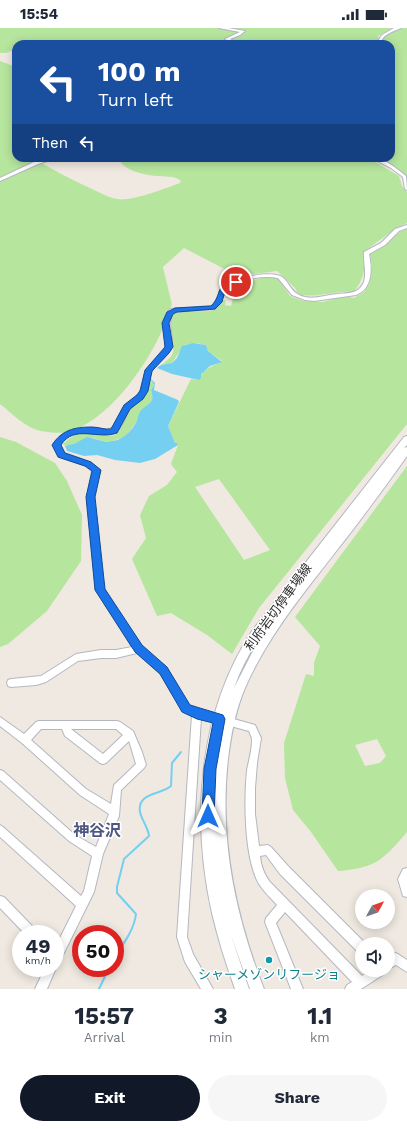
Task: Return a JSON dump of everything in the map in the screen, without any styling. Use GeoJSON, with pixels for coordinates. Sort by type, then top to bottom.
{"type":"FeatureCollection","features":[{"type":"Feature","properties":{"kind":"main road","name":"利府岩切停車場線"},"geometry":{"type":"LineString","coordinates":[[242,989],[223,930],[218,908],[210,861],[207,801],[210,769],[224,720],[233,675],[257,633],[407,439]]}},
{"type":"Feature","properties":{"kind":"main road","name":"利府岩切停車場線"},"geometry":{"type":"LineString","coordinates":[[257,989],[237,934],[222,861],[219,801],[224,720],[264,641],[308,579],[407,450]]}},
{"type":"Feature","properties":{"kind":"street"},"geometry":{"type":"LineString","coordinates":[[221,28],[243,31],[242,33],[227,39],[229,40]]}},
{"type":"Feature","properties":{"kind":"street"},"geometry":{"type":"LineString","coordinates":[[379,40],[384,35],[399,28]]}},
{"type":"Feature","properties":{"kind":"street"},"geometry":{"type":"LineString","coordinates":[[0,180],[40,162]]}},
{"type":"Feature","properties":{"kind":"street"},"geometry":{"type":"LineString","coordinates":[[382,162],[392,167],[405,177],[407,189]]}},
{"type":"Feature","properties":{"kind":"street"},"geometry":{"type":"LineString","coordinates":[[361,983],[284,905],[266,886],[260,877],[256,868],[249,811],[252,763],[257,738],[252,728],[197,713],[186,708],[164,670],[138,649],[100,590],[90,497],[96,470],[88,464],[61,455],[56,445],[61,437],[73,431],[92,430],[110,432],[117,428],[127,407],[140,397],[144,391],[149,370],[169,347],[166,323],[172,310],[212,308],[218,302],[222,290],[227,285],[246,279],[272,275],[280,277],[292,294],[302,298],[322,299],[341,294],[354,294],[367,283],[369,266],[366,253],[383,244],[397,230],[407,226]]}},
{"type":"Feature","properties":{"kind":"street"},"geometry":{"type":"LineString","coordinates":[[11,683],[43,679],[76,658],[101,654],[116,654],[138,649]]}},
{"type":"Feature","properties":{"kind":"street"},"geometry":{"type":"LineString","coordinates":[[197,713],[182,937],[185,951],[190,962],[207,989]]}},
{"type":"Feature","properties":{"kind":"street"},"geometry":{"type":"LineString","coordinates":[[0,721],[83,792],[114,811]]}},
{"type":"Feature","properties":{"kind":"street"},"geometry":{"type":"LineString","coordinates":[[24,740],[39,725],[117,725],[130,734],[134,740],[141,765],[117,788],[114,816],[98,854],[89,892],[64,941]]}},
{"type":"Feature","properties":{"kind":"street"},"geometry":{"type":"LineString","coordinates":[[66,725],[68,734],[103,760],[130,734]]}},
{"type":"Feature","properties":{"kind":"street"},"geometry":{"type":"LineString","coordinates":[[0,774],[72,838],[98,854]]}},
{"type":"Feature","properties":{"kind":"street"},"geometry":{"type":"LineString","coordinates":[[0,830],[83,905]]}},
{"type":"Feature","properties":{"kind":"street"},"geometry":{"type":"LineString","coordinates":[[254,852],[268,850],[284,870],[355,941]]}},
{"type":"Feature","properties":{"kind":"street"},"geometry":{"type":"LineString","coordinates":[[407,873],[403,879],[407,892]]}},
{"type":"Feature","properties":{"kind":"street"},"geometry":{"type":"LineString","coordinates":[[0,901],[23,925]]}},
{"type":"Feature","properties":{"kind":"street"},"geometry":{"type":"LineString","coordinates":[[284,905],[270,922],[297,989]]}},
{"type":"Feature","properties":{"kind":"street"},"geometry":{"type":"LineString","coordinates":[[395,959],[407,967]]}},
{"type":"Feature","properties":{"kind":"street"},"geometry":{"type":"LineString","coordinates":[[41,989],[47,977]]}},
{"type":"Feature","properties":{"kind":"street"},"geometry":{"type":"LineString","coordinates":[[351,989],[370,977]]}},
{"type":"Feature","properties":{"kind":"green space"},"geometry":{"type":"Polygon","coordinates":[[[0,28],[392,28],[378,36],[378,40],[12,40],[12,51],[0,53],[0,28]]]}},
{"type":"Feature","properties":{"kind":"green space"},"geometry":{"type":"Polygon","coordinates":[[[407,28],[407,177],[393,166],[385,162],[395,162],[395,40],[381,40],[389,33],[407,28]]]}},
{"type":"Feature","properties":{"kind":"green space"},"geometry":{"type":"Polygon","coordinates":[[[0,61],[12,66],[12,162],[40,162],[108,197],[123,199],[139,197],[180,183],[181,181],[172,177],[135,172],[121,162],[376,162],[399,176],[402,186],[407,192],[407,223],[364,251],[364,273],[354,292],[340,292],[312,296],[298,294],[295,288],[277,271],[238,276],[184,248],[163,267],[172,305],[167,313],[162,331],[153,349],[122,393],[96,418],[82,427],[67,432],[54,433],[40,431],[23,423],[0,404],[0,61]]]}},
{"type":"Feature","properties":{"kind":"green space"},"geometry":{"type":"Polygon","coordinates":[[[407,228],[407,424],[259,608],[232,654],[207,635],[171,613],[157,616],[132,559],[146,538],[140,515],[149,496],[167,485],[177,472],[171,464],[178,445],[175,443],[168,426],[191,379],[199,380],[203,371],[222,361],[208,351],[206,345],[196,343],[184,345],[172,363],[161,365],[168,360],[173,351],[168,325],[172,312],[210,311],[216,309],[221,300],[226,300],[225,305],[231,306],[234,294],[224,292],[229,286],[269,276],[278,278],[290,296],[303,301],[323,302],[345,296],[354,298],[364,292],[369,284],[372,267],[370,254],[407,228]],[[219,479],[195,487],[244,560],[270,550],[219,479]]]}},
{"type":"Feature","properties":{"kind":"green space"},"geometry":{"type":"Polygon","coordinates":[[[150,379],[154,385],[151,390],[153,398],[152,402],[139,413],[138,420],[125,437],[112,441],[102,441],[93,438],[65,446],[63,444],[71,437],[84,433],[94,432],[110,436],[115,435],[132,406],[143,397],[150,379]]]}},
{"type":"Feature","properties":{"kind":"green space"},"geometry":{"type":"Polygon","coordinates":[[[0,437],[16,442],[55,463],[67,481],[82,515],[81,561],[47,611],[8,644],[0,647],[0,437]]]}},
{"type":"Feature","properties":{"kind":"green space"},"geometry":{"type":"Polygon","coordinates":[[[407,466],[407,832],[385,856],[370,865],[361,868],[338,871],[311,832],[293,810],[285,778],[284,743],[306,674],[314,676],[314,663],[320,646],[295,617],[407,466]],[[377,739],[355,745],[365,766],[380,763],[386,756],[377,739]]]}},
{"type":"Feature","properties":{"kind":"water"},"geometry":{"type":"Polygon","coordinates":[[[193,343],[206,345],[208,351],[222,362],[210,366],[201,374],[201,378],[199,380],[172,374],[157,368],[161,365],[172,363],[177,358],[182,346],[193,343]]]}},
{"type":"Feature","properties":{"kind":"water"},"geometry":{"type":"Polygon","coordinates":[[[150,378],[155,383],[154,390],[178,400],[179,402],[168,426],[175,443],[178,445],[155,459],[140,463],[115,460],[97,455],[84,456],[67,451],[65,446],[76,443],[87,437],[108,442],[119,439],[127,434],[137,421],[139,413],[152,401],[151,390],[154,385],[150,378]]]}},
{"type":"Feature","properties":{"kind":"waterway"},"geometry":{"type":"LineString","coordinates":[[124,942],[131,931],[136,914],[117,893],[117,887],[124,859],[149,836],[140,812],[142,801],[146,797],[171,786],[172,763],[181,752]]}},
{"type":"Feature","properties":{"kind":"waterway"},"geometry":{"type":"LineString","coordinates":[[99,989],[105,977]]}},
{"type":"Feature","properties":{"kind":"place","name":"シャーメゾンリフージョ"},"geometry":{"type":"Point","coordinates":[269,960]}},
{"type":"Feature","properties":{"kind":"district","name":"神谷沢"},"geometry":{"type":"Point","coordinates":[97,830]}},
{"type":"Feature","properties":{"kind":"route"},"geometry":{"type":"LineString","coordinates":[[208,816],[207,801],[210,769],[219,719],[197,713],[186,708],[164,670],[138,649],[100,590],[90,497],[97,474],[96,470],[88,464],[61,455],[56,445],[61,437],[73,431],[114,431],[117,428],[127,407],[140,397],[144,391],[149,370],[169,347],[166,323],[172,310],[210,309],[216,306],[222,290],[227,285],[236,282]]}}]}
